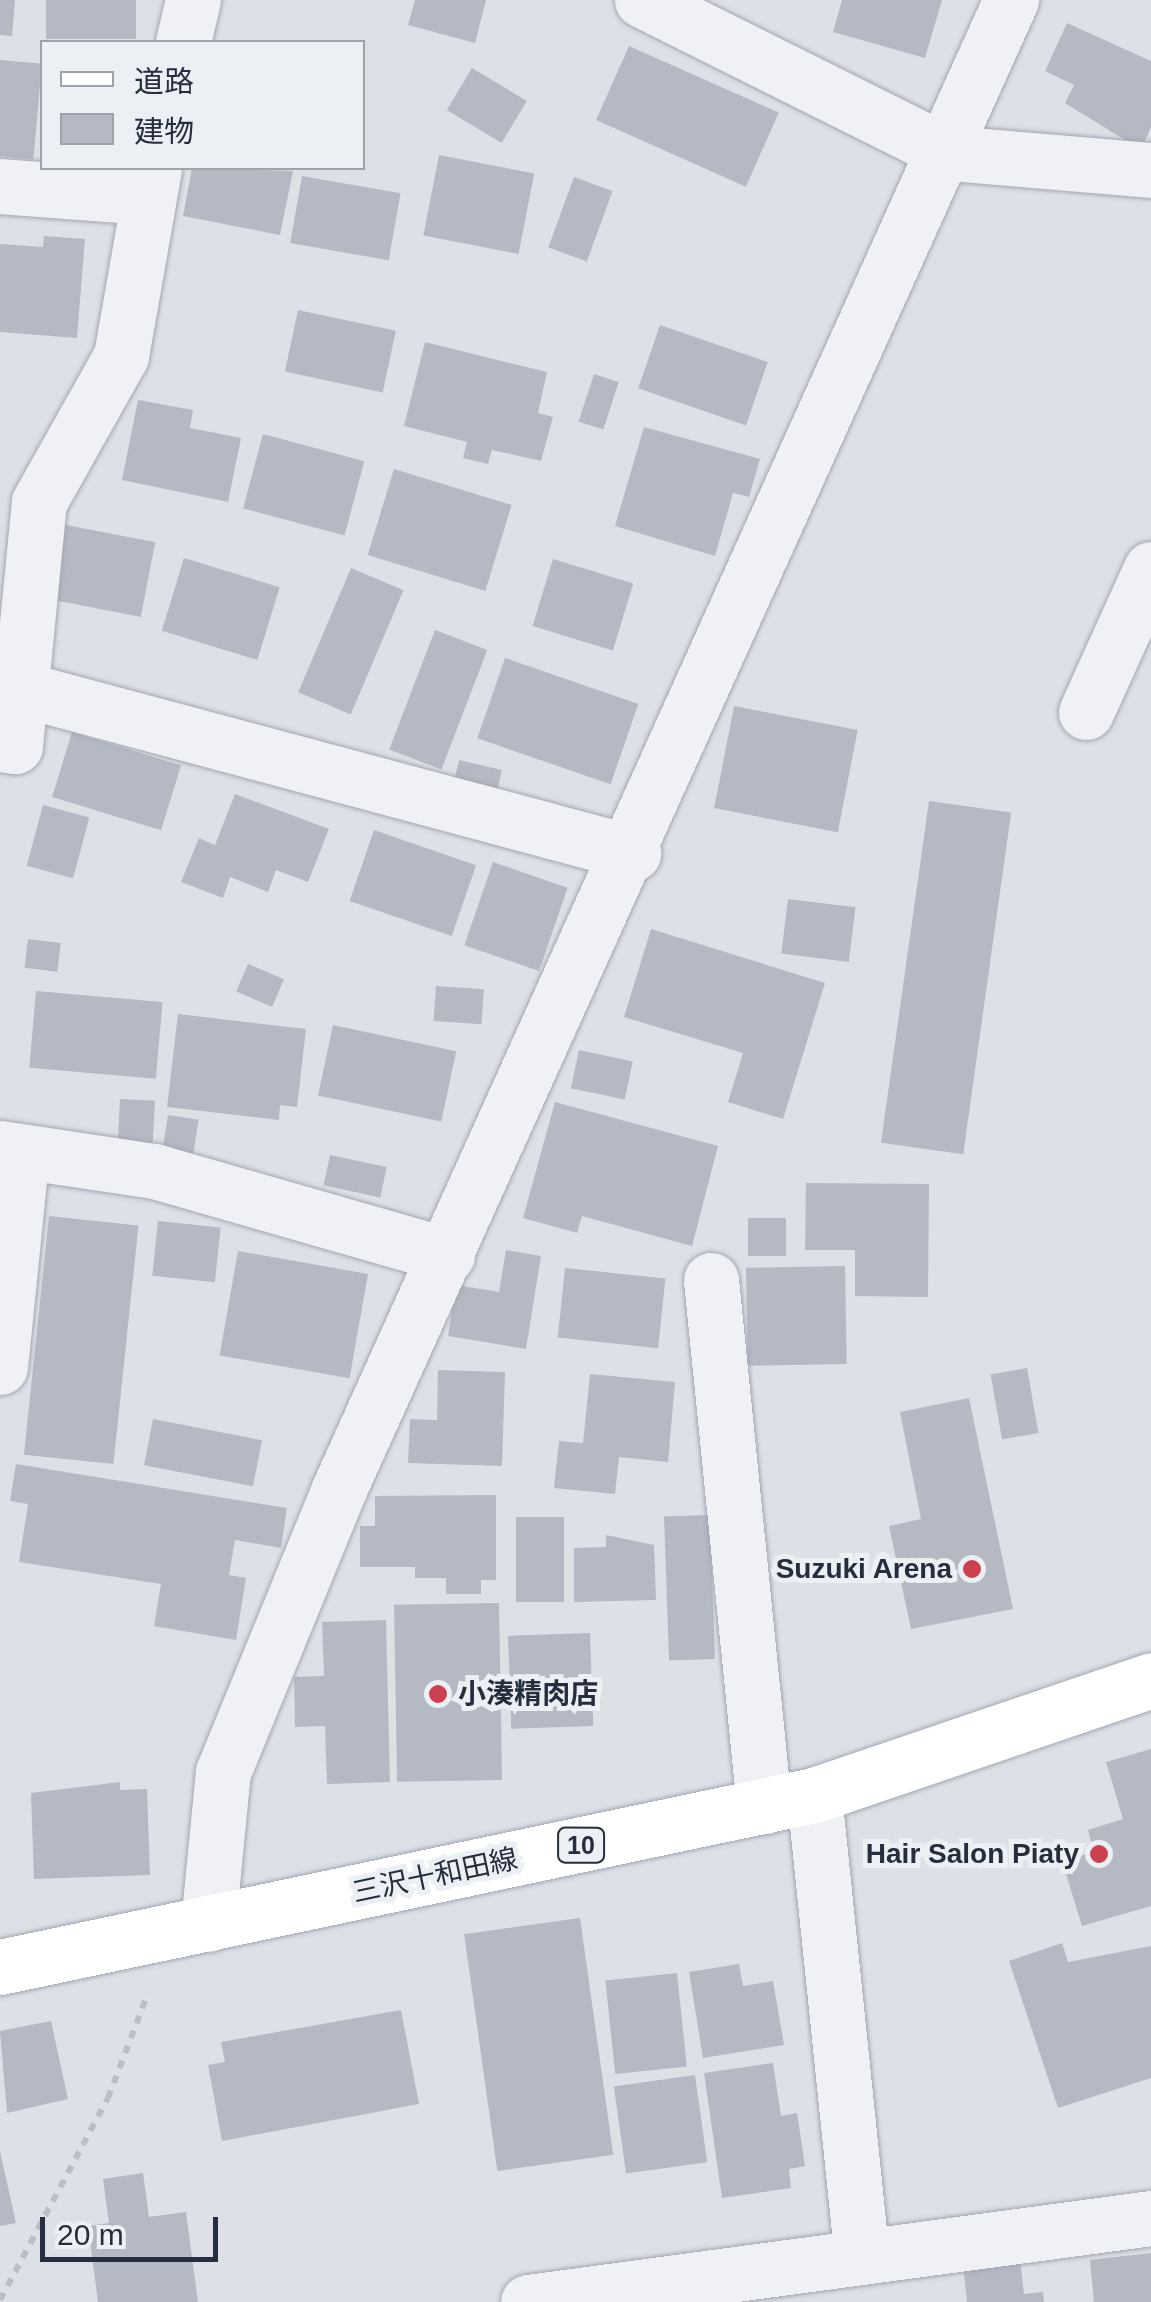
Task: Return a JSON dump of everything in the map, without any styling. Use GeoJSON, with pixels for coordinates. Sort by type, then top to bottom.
{"type":"FeatureCollection","features":[{"type":"Feature","properties":{"kind":"main road","name":"三沢十和田線"},"geometry":{"type":"LineString","coordinates":[[0,1967],[789,1800],[1151,1680]]}},
{"type":"Feature","properties":{"kind":"street"},"geometry":{"type":"LineString","coordinates":[[183,40],[193,0]]}},
{"type":"Feature","properties":{"kind":"street"},"geometry":{"type":"LineString","coordinates":[[642,0],[949,153],[1151,170]]}},
{"type":"Feature","properties":{"kind":"street"},"geometry":{"type":"LineString","coordinates":[[208,1924],[222,1772],[447,1255],[949,153],[1011,0]]}},
{"type":"Feature","properties":{"kind":"street"},"geometry":{"type":"LineString","coordinates":[[0,186],[150,182],[121,356],[39,502],[14,746],[0,744]]}},
{"type":"Feature","properties":{"kind":"street"},"geometry":{"type":"LineString","coordinates":[[1086,712],[1151,569]]}},
{"type":"Feature","properties":{"kind":"street"},"geometry":{"type":"LineString","coordinates":[[20,688],[633,853]]}},
{"type":"Feature","properties":{"kind":"street"},"geometry":{"type":"LineString","coordinates":[[0,1366],[11,1150],[154,1171],[447,1255]]}},
{"type":"Feature","properties":{"kind":"street"},"geometry":{"type":"LineString","coordinates":[[711,1280],[862,2256]]}},
{"type":"Feature","properties":{"kind":"street"},"geometry":{"type":"LineString","coordinates":[[528,2302],[1151,2218]]}},
{"type":"Feature","properties":{"kind":"path"},"geometry":{"type":"LineString","coordinates":[[0,2300],[108,2098],[152,1982]]}},
{"type":"Feature","properties":{"kind":"building"},"geometry":{"type":"Polygon","coordinates":[[[0,0],[15,0],[12,36],[0,35],[0,0]]]}},
{"type":"Feature","properties":{"kind":"building"},"geometry":{"type":"Polygon","coordinates":[[[46,0],[136,0],[136,39],[46,39],[46,0]]]}},
{"type":"Feature","properties":{"kind":"building"},"geometry":{"type":"Polygon","coordinates":[[[415,0],[486,0],[475,43],[408,25],[415,0]]]}},
{"type":"Feature","properties":{"kind":"building"},"geometry":{"type":"Polygon","coordinates":[[[842,0],[942,0],[925,58],[833,32],[842,0]]]}},
{"type":"Feature","properties":{"kind":"building"},"geometry":{"type":"Polygon","coordinates":[[[1067,23],[1151,61],[1151,127],[1141,150],[1065,103],[1074,85],[1045,71],[1067,23]]]}},
{"type":"Feature","properties":{"kind":"building"},"geometry":{"type":"Polygon","coordinates":[[[629,46],[779,113],[746,187],[596,120],[629,46]]]}},
{"type":"Feature","properties":{"kind":"building"},"geometry":{"type":"Polygon","coordinates":[[[0,60],[40,63],[33,159],[0,156],[0,60]]]}},
{"type":"Feature","properties":{"kind":"building"},"geometry":{"type":"Polygon","coordinates":[[[472,68],[527,101],[502,143],[447,110],[472,68]]]}},
{"type":"Feature","properties":{"kind":"building"},"geometry":{"type":"Polygon","coordinates":[[[439,155],[534,174],[519,254],[423,235],[439,155]]]}},
{"type":"Feature","properties":{"kind":"building"},"geometry":{"type":"Polygon","coordinates":[[[192,170],[293,171],[280,235],[183,216],[192,170]]]}},
{"type":"Feature","properties":{"kind":"building"},"geometry":{"type":"Polygon","coordinates":[[[302,176],[400,193],[389,260],[290,243],[302,176]]]}},
{"type":"Feature","properties":{"kind":"building"},"geometry":{"type":"Polygon","coordinates":[[[574,177],[613,191],[587,261],[548,247],[574,177]]]}},
{"type":"Feature","properties":{"kind":"building"},"geometry":{"type":"Polygon","coordinates":[[[44,236],[85,239],[77,338],[0,332],[0,244],[43,247],[44,236]]]}},
{"type":"Feature","properties":{"kind":"building"},"geometry":{"type":"Polygon","coordinates":[[[298,310],[396,331],[383,392],[285,372],[298,310]]]}},
{"type":"Feature","properties":{"kind":"building"},"geometry":{"type":"Polygon","coordinates":[[[660,325],[768,362],[746,425],[638,388],[660,325]]]}},
{"type":"Feature","properties":{"kind":"building"},"geometry":{"type":"Polygon","coordinates":[[[425,342],[547,372],[538,413],[553,417],[541,461],[492,450],[488,464],[463,458],[467,442],[404,426],[425,342]]]}},
{"type":"Feature","properties":{"kind":"building"},"geometry":{"type":"Polygon","coordinates":[[[594,374],[619,382],[603,430],[579,422],[594,374]]]}},
{"type":"Feature","properties":{"kind":"building"},"geometry":{"type":"Polygon","coordinates":[[[138,400],[193,410],[190,428],[241,438],[228,502],[122,480],[138,400]]]}},
{"type":"Feature","properties":{"kind":"building"},"geometry":{"type":"Polygon","coordinates":[[[644,427],[760,459],[749,497],[733,493],[715,556],[615,526],[644,427]]]}},
{"type":"Feature","properties":{"kind":"building"},"geometry":{"type":"Polygon","coordinates":[[[263,434],[364,461],[344,536],[243,508],[263,434]]]}},
{"type":"Feature","properties":{"kind":"building"},"geometry":{"type":"Polygon","coordinates":[[[394,469],[512,505],[485,591],[368,555],[394,469]]]}},
{"type":"Feature","properties":{"kind":"building"},"geometry":{"type":"Polygon","coordinates":[[[61,524],[155,542],[141,617],[46,599],[61,524]]]}},
{"type":"Feature","properties":{"kind":"building"},"geometry":{"type":"Polygon","coordinates":[[[184,558],[280,587],[257,660],[162,631],[184,558]]]}},
{"type":"Feature","properties":{"kind":"building"},"geometry":{"type":"Polygon","coordinates":[[[553,559],[633,584],[613,651],[533,626],[553,559]]]}},
{"type":"Feature","properties":{"kind":"building"},"geometry":{"type":"Polygon","coordinates":[[[351,568],[403,590],[351,715],[298,692],[351,568]]]}},
{"type":"Feature","properties":{"kind":"building"},"geometry":{"type":"Polygon","coordinates":[[[435,630],[487,650],[441,770],[389,749],[435,630]]]}},
{"type":"Feature","properties":{"kind":"building"},"geometry":{"type":"Polygon","coordinates":[[[505,658],[638,704],[611,784],[477,738],[505,658]]]}},
{"type":"Feature","properties":{"kind":"building"},"geometry":{"type":"Polygon","coordinates":[[[734,706],[858,730],[838,832],[714,808],[734,706]]]}},
{"type":"Feature","properties":{"kind":"building"},"geometry":{"type":"Polygon","coordinates":[[[72,732],[181,765],[161,830],[52,797],[72,732]]]}},
{"type":"Feature","properties":{"kind":"building"},"geometry":{"type":"Polygon","coordinates":[[[459,760],[502,770],[494,802],[452,792],[459,760]]]}},
{"type":"Feature","properties":{"kind":"building"},"geometry":{"type":"Polygon","coordinates":[[[235,794],[329,829],[308,882],[276,870],[268,892],[230,877],[223,898],[181,882],[199,838],[215,845],[235,794]]]}},
{"type":"Feature","properties":{"kind":"building"},"geometry":{"type":"Polygon","coordinates":[[[929,801],[1011,813],[963,1154],[881,1143],[929,801]]]}},
{"type":"Feature","properties":{"kind":"building"},"geometry":{"type":"Polygon","coordinates":[[[43,805],[89,817],[73,878],[27,866],[43,805]]]}},
{"type":"Feature","properties":{"kind":"building"},"geometry":{"type":"Polygon","coordinates":[[[374,830],[476,865],[452,936],[350,901],[374,830]]]}},
{"type":"Feature","properties":{"kind":"building"},"geometry":{"type":"Polygon","coordinates":[[[493,862],[568,888],[539,971],[464,945],[493,862]]]}},
{"type":"Feature","properties":{"kind":"building"},"geometry":{"type":"Polygon","coordinates":[[[788,899],[855,907],[849,962],[781,954],[788,899]]]}},
{"type":"Feature","properties":{"kind":"building"},"geometry":{"type":"Polygon","coordinates":[[[651,929],[825,983],[783,1119],[728,1102],[743,1053],[624,1017],[651,929]]]}},
{"type":"Feature","properties":{"kind":"building"},"geometry":{"type":"Polygon","coordinates":[[[28,939],[61,943],[57,972],[24,968],[28,939]]]}},
{"type":"Feature","properties":{"kind":"building"},"geometry":{"type":"Polygon","coordinates":[[[248,964],[284,979],[272,1007],[236,992],[248,964]]]}},
{"type":"Feature","properties":{"kind":"building"},"geometry":{"type":"Polygon","coordinates":[[[436,986],[484,989],[481,1024],[434,1021],[436,986]]]}},
{"type":"Feature","properties":{"kind":"building"},"geometry":{"type":"Polygon","coordinates":[[[36,991],[163,1002],[156,1079],[29,1068],[36,991]]]}},
{"type":"Feature","properties":{"kind":"building"},"geometry":{"type":"Polygon","coordinates":[[[178,1014],[306,1029],[297,1107],[280,1105],[279,1120],[167,1107],[178,1014]]]}},
{"type":"Feature","properties":{"kind":"building"},"geometry":{"type":"Polygon","coordinates":[[[333,1025],[456,1051],[441,1122],[318,1095],[333,1025]]]}},
{"type":"Feature","properties":{"kind":"building"},"geometry":{"type":"Polygon","coordinates":[[[579,1050],[633,1061],[625,1100],[571,1088],[579,1050]]]}},
{"type":"Feature","properties":{"kind":"building"},"geometry":{"type":"Polygon","coordinates":[[[120,1099],[155,1101],[152,1152],[117,1150],[120,1099]]]}},
{"type":"Feature","properties":{"kind":"building"},"geometry":{"type":"Polygon","coordinates":[[[555,1102],[718,1146],[692,1246],[582,1216],[577,1233],[523,1218],[555,1102]]]}},
{"type":"Feature","properties":{"kind":"building"},"geometry":{"type":"Polygon","coordinates":[[[168,1115],[199,1120],[193,1155],[162,1151],[168,1115]]]}},
{"type":"Feature","properties":{"kind":"building"},"geometry":{"type":"Polygon","coordinates":[[[330,1155],[387,1167],[380,1197],[324,1185],[330,1155]]]}},
{"type":"Feature","properties":{"kind":"building"},"geometry":{"type":"Polygon","coordinates":[[[806,1183],[929,1184],[928,1297],[855,1296],[855,1250],[805,1250],[806,1183]]]}},
{"type":"Feature","properties":{"kind":"building"},"geometry":{"type":"Polygon","coordinates":[[[49,1216],[139,1225],[113,1464],[24,1455],[49,1216]]]}},
{"type":"Feature","properties":{"kind":"building"},"geometry":{"type":"Polygon","coordinates":[[[748,1218],[786,1218],[786,1256],[748,1256],[748,1218]]]}},
{"type":"Feature","properties":{"kind":"building"},"geometry":{"type":"Polygon","coordinates":[[[158,1221],[221,1228],[215,1282],[152,1276],[158,1221]]]}},
{"type":"Feature","properties":{"kind":"building"},"geometry":{"type":"Polygon","coordinates":[[[506,1250],[541,1256],[526,1349],[448,1336],[456,1285],[499,1292],[506,1250]]]}},
{"type":"Feature","properties":{"kind":"building"},"geometry":{"type":"Polygon","coordinates":[[[238,1251],[368,1274],[350,1378],[220,1355],[238,1251]]]}},
{"type":"Feature","properties":{"kind":"building"},"geometry":{"type":"Polygon","coordinates":[[[845,1266],[847,1364],[748,1366],[746,1268],[845,1266]]]}},
{"type":"Feature","properties":{"kind":"building"},"geometry":{"type":"Polygon","coordinates":[[[565,1268],[665,1279],[658,1348],[558,1338],[565,1268]]]}},
{"type":"Feature","properties":{"kind":"building"},"geometry":{"type":"Polygon","coordinates":[[[1027,1368],[1038,1433],[1002,1439],[991,1374],[1027,1368]]]}},
{"type":"Feature","properties":{"kind":"building"},"geometry":{"type":"Polygon","coordinates":[[[438,1370],[505,1372],[502,1466],[408,1463],[410,1419],[437,1420],[438,1370]]]}},
{"type":"Feature","properties":{"kind":"building"},"geometry":{"type":"Polygon","coordinates":[[[590,1374],[675,1382],[668,1462],[619,1457],[615,1494],[554,1488],[559,1441],[583,1443],[590,1374]]]}},
{"type":"Feature","properties":{"kind":"building"},"geometry":{"type":"Polygon","coordinates":[[[969,1398],[1013,1609],[911,1629],[889,1526],[921,1519],[900,1412],[969,1398]]]}},
{"type":"Feature","properties":{"kind":"building"},"geometry":{"type":"Polygon","coordinates":[[[153,1419],[262,1440],[253,1486],[144,1465],[153,1419]]]}},
{"type":"Feature","properties":{"kind":"building"},"geometry":{"type":"Polygon","coordinates":[[[16,1464],[287,1508],[281,1548],[235,1540],[229,1575],[246,1578],[236,1640],[154,1626],[161,1584],[19,1562],[28,1504],[10,1501],[16,1464]]]}},
{"type":"Feature","properties":{"kind":"building"},"geometry":{"type":"Polygon","coordinates":[[[496,1495],[496,1580],[481,1580],[481,1594],[446,1594],[446,1578],[415,1578],[415,1567],[360,1567],[360,1526],[375,1526],[375,1496],[496,1495]]]}},
{"type":"Feature","properties":{"kind":"building"},"geometry":{"type":"Polygon","coordinates":[[[710,1515],[715,1659],[669,1661],[664,1517],[710,1515]]]}},
{"type":"Feature","properties":{"kind":"building"},"geometry":{"type":"Polygon","coordinates":[[[516,1517],[564,1517],[564,1602],[516,1602],[516,1517]]]}},
{"type":"Feature","properties":{"kind":"building"},"geometry":{"type":"Polygon","coordinates":[[[606,1535],[654,1545],[656,1600],[574,1602],[574,1548],[606,1547],[606,1535]]]}},
{"type":"Feature","properties":{"kind":"building"},"geometry":{"type":"Polygon","coordinates":[[[499,1603],[502,1780],[397,1782],[394,1605],[499,1603]]]}},
{"type":"Feature","properties":{"kind":"building"},"geometry":{"type":"Polygon","coordinates":[[[386,1620],[390,1782],[327,1784],[325,1726],[295,1727],[294,1677],[324,1676],[322,1622],[386,1620]]]}},
{"type":"Feature","properties":{"kind":"building"},"geometry":{"type":"Polygon","coordinates":[[[590,1633],[593,1726],[511,1729],[508,1636],[590,1633]]]}},
{"type":"Feature","properties":{"kind":"building"},"geometry":{"type":"Polygon","coordinates":[[[1151,1749],[1151,1906],[1082,1926],[1062,1861],[1094,1852],[1088,1830],[1123,1819],[1106,1762],[1151,1749]]]}},
{"type":"Feature","properties":{"kind":"building"},"geometry":{"type":"Polygon","coordinates":[[[120,1782],[120,1790],[147,1789],[150,1875],[34,1879],[31,1793],[120,1782]]]}},
{"type":"Feature","properties":{"kind":"building"},"geometry":{"type":"Polygon","coordinates":[[[580,1918],[613,2155],[497,2171],[464,1934],[580,1918]]]}},
{"type":"Feature","properties":{"kind":"building"},"geometry":{"type":"Polygon","coordinates":[[[1062,1943],[1068,1962],[1151,1946],[1151,2078],[1058,2108],[1009,1961],[1062,1943]]]}},
{"type":"Feature","properties":{"kind":"building"},"geometry":{"type":"Polygon","coordinates":[[[739,1964],[743,1986],[773,1981],[784,2045],[703,2058],[689,1972],[739,1964]]]}},
{"type":"Feature","properties":{"kind":"building"},"geometry":{"type":"Polygon","coordinates":[[[677,1973],[687,2066],[615,2074],[605,1981],[677,1973]]]}},
{"type":"Feature","properties":{"kind":"building"},"geometry":{"type":"Polygon","coordinates":[[[401,2010],[419,2104],[222,2141],[208,2065],[225,2062],[221,2042],[401,2010]]]}},
{"type":"Feature","properties":{"kind":"building"},"geometry":{"type":"Polygon","coordinates":[[[51,2021],[68,2099],[7,2113],[0,2031],[51,2021]]]}},
{"type":"Feature","properties":{"kind":"building"},"geometry":{"type":"Polygon","coordinates":[[[773,2063],[781,2116],[797,2113],[805,2166],[789,2169],[791,2188],[722,2198],[704,2073],[773,2063]]]}},
{"type":"Feature","properties":{"kind":"building"},"geometry":{"type":"Polygon","coordinates":[[[695,2075],[707,2162],[626,2174],[614,2086],[695,2075]]]}},
{"type":"Feature","properties":{"kind":"building"},"geometry":{"type":"Polygon","coordinates":[[[0,2151],[16,2223],[0,2226],[0,2151]]]}},
{"type":"Feature","properties":{"kind":"building"},"geometry":{"type":"Polygon","coordinates":[[[143,2173],[149,2217],[186,2212],[198,2302],[98,2302],[88,2226],[109,2223],[103,2179],[143,2173]]]}},
{"type":"Feature","properties":{"kind":"building"},"geometry":{"type":"Polygon","coordinates":[[[1151,2253],[1151,2302],[1094,2302],[1090,2260],[1151,2253]]]}},
{"type":"Feature","properties":{"kind":"building"},"geometry":{"type":"Polygon","coordinates":[[[1020,2259],[1024,2294],[1043,2292],[1044,2302],[967,2302],[963,2265],[1020,2259]]]}},
{"type":"Feature","properties":{"kind":"place","name":"Suzuki Arena"},"geometry":{"type":"Point","coordinates":[972,1569]}},
{"type":"Feature","properties":{"kind":"place","name":"小湊精肉店"},"geometry":{"type":"Point","coordinates":[438,1694]}},
{"type":"Feature","properties":{"kind":"place","name":"Hair Salon Piaty"},"geometry":{"type":"Point","coordinates":[1099,1854]}}]}
